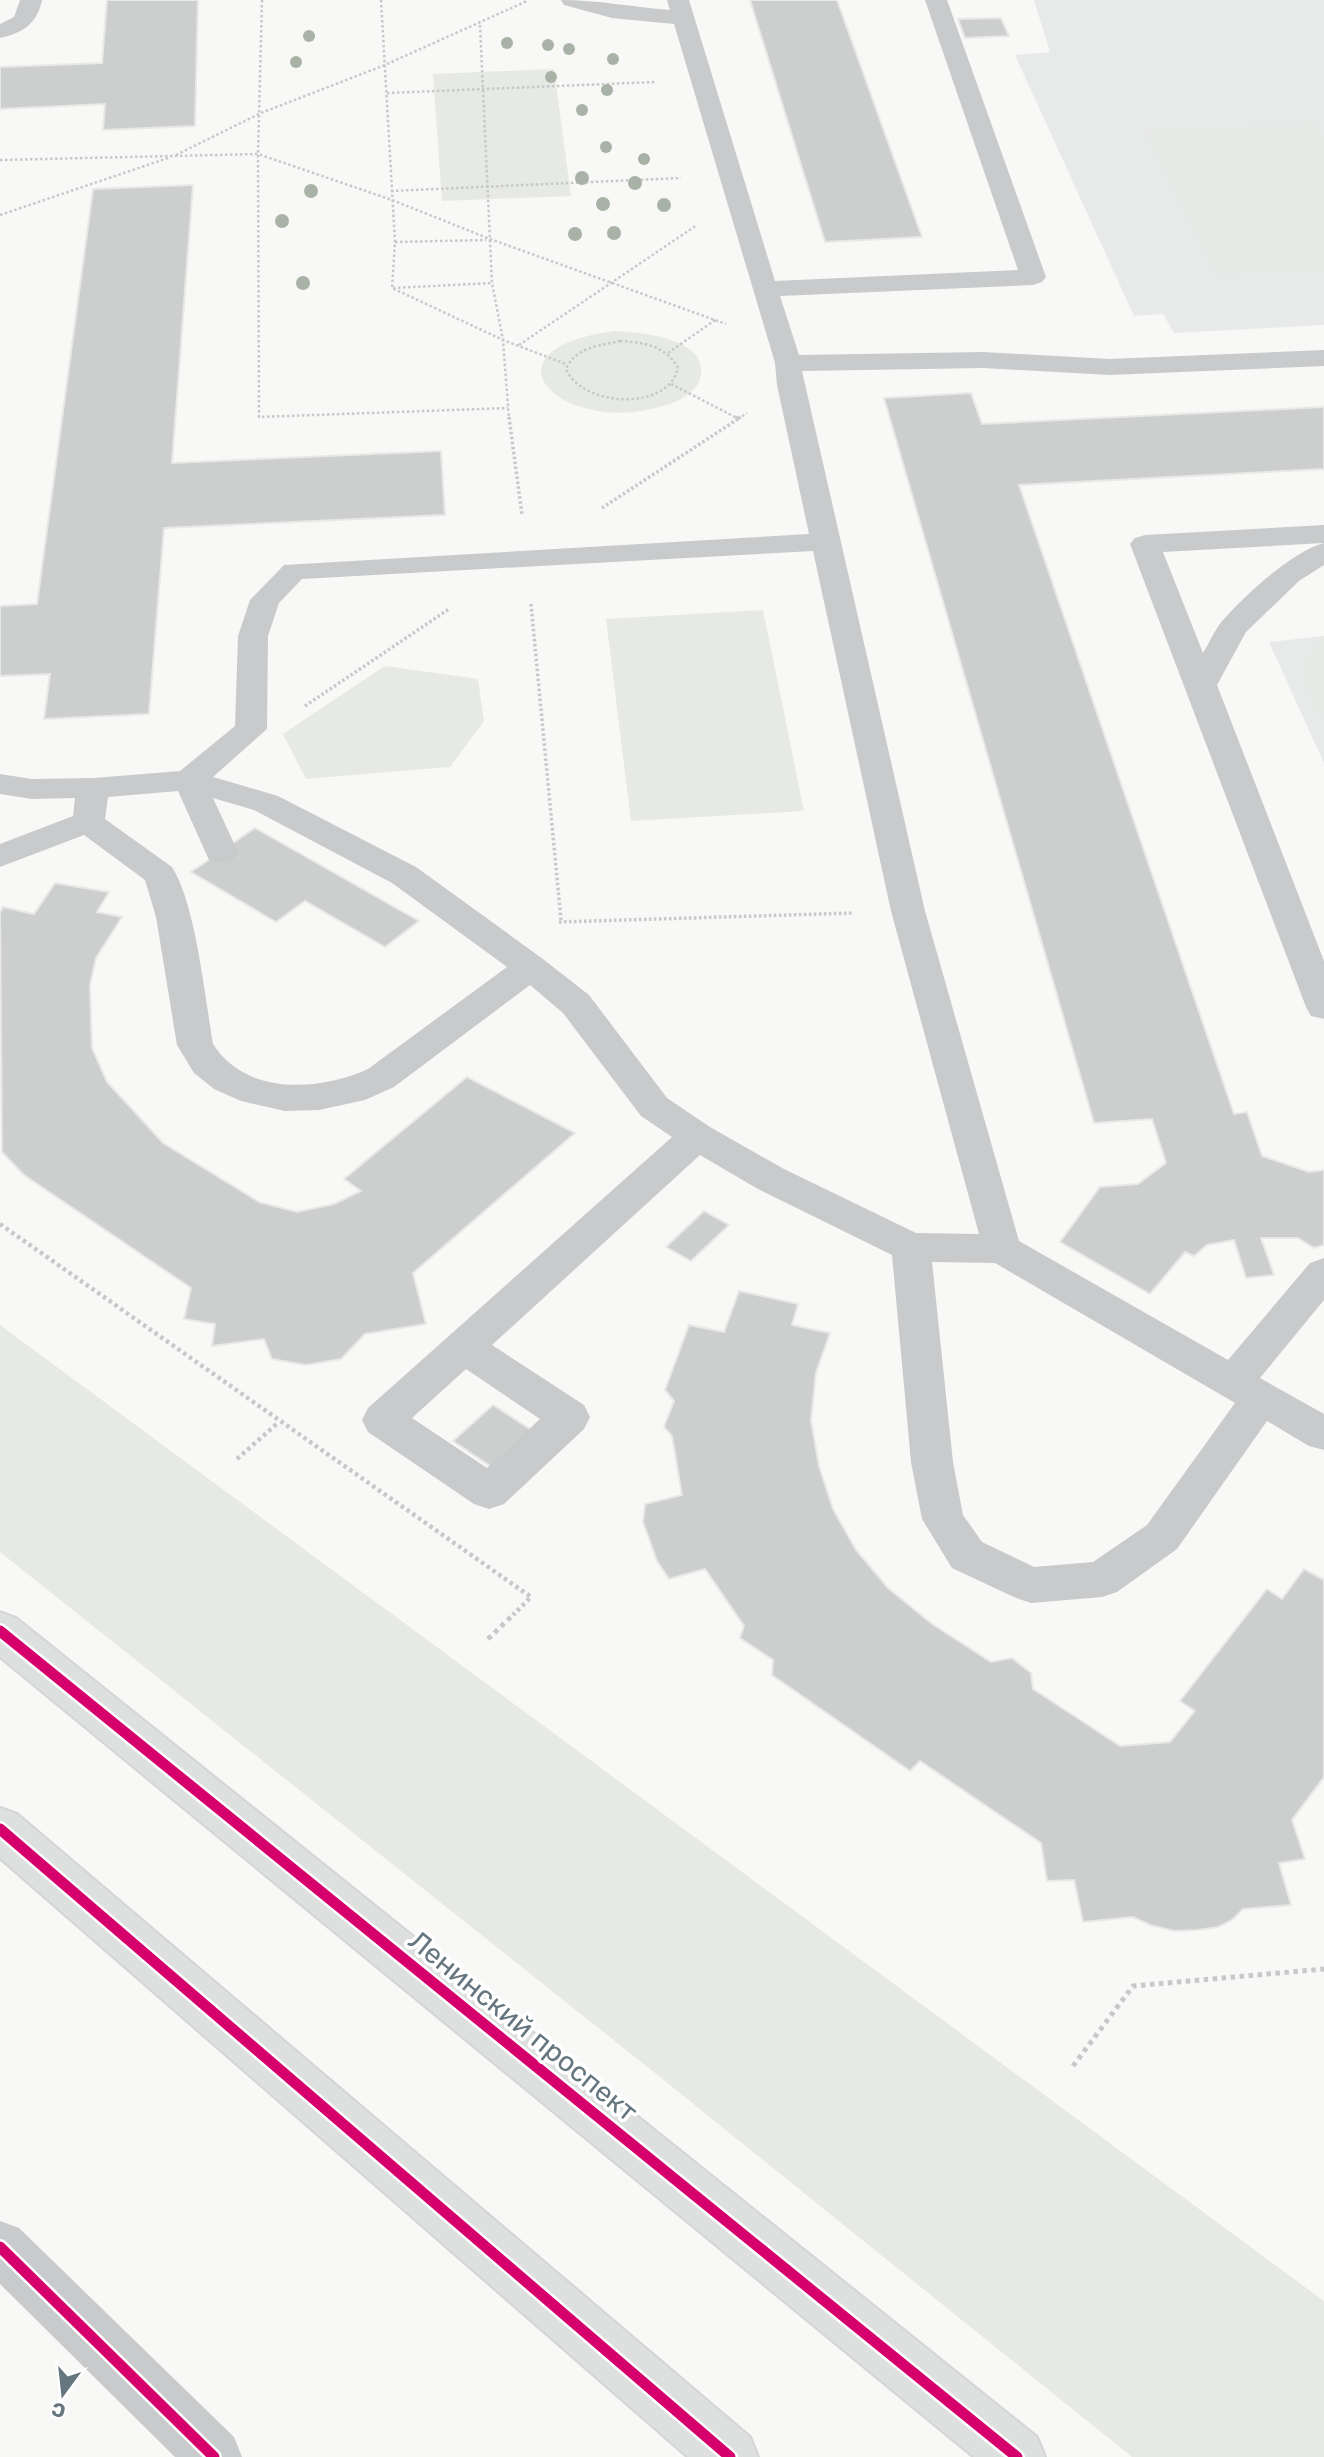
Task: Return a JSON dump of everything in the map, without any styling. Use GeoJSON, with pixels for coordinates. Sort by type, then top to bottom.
{"type":"FeatureCollection","features":[{"type":"Feature","properties":{"kind":"main road","name":"Ленинский проспект"},"geometry":{"type":"LineString","coordinates":[[0,1631],[1017,2457]]}},
{"type":"Feature","properties":{"kind":"main road"},"geometry":{"type":"LineString","coordinates":[[0,1829],[730,2457]]}},
{"type":"Feature","properties":{"kind":"street"},"geometry":{"type":"LineString","coordinates":[[0,32],[15,28],[29,14],[31,0]]}},
{"type":"Feature","properties":{"kind":"street"},"geometry":{"type":"LineString","coordinates":[[572,0],[612,11],[681,9],[732,188],[787,365],[908,911],[1002,1249]]}},
{"type":"Feature","properties":{"kind":"street"},"geometry":{"type":"LineString","coordinates":[[765,289],[1032,277],[936,0]]}},
{"type":"Feature","properties":{"kind":"street"},"geometry":{"type":"LineString","coordinates":[[787,365],[983,360],[1110,367],[1324,358]]}},
{"type":"Feature","properties":{"kind":"street"},"geometry":{"type":"LineString","coordinates":[[1324,534],[1145,544],[1324,1006]]}},
{"type":"Feature","properties":{"kind":"street"},"geometry":{"type":"LineString","coordinates":[[0,856],[91,805],[189,780],[251,729],[253,636],[265,600],[294,571],[527,556],[825,542]]}},
{"type":"Feature","properties":{"kind":"street"},"geometry":{"type":"LineString","coordinates":[[1201,685],[1233,627],[1289,575],[1324,552]]}},
{"type":"Feature","properties":{"kind":"street"},"geometry":{"type":"LineString","coordinates":[[189,780],[221,852]]}},
{"type":"Feature","properties":{"kind":"street"},"geometry":{"type":"LineString","coordinates":[[189,780],[266,803],[404,875],[531,967],[576,1004],[654,1107],[771,1180],[911,1247],[1002,1249],[1324,1434]]}},
{"type":"Feature","properties":{"kind":"street"},"geometry":{"type":"LineString","coordinates":[[0,784],[32,789],[91,805],[160,875],[173,917],[195,1045],[207,1064],[227,1080],[254,1092],[285,1098],[319,1097],[352,1091],[371,1082],[531,967]]}},
{"type":"Feature","properties":{"kind":"street"},"geometry":{"type":"LineString","coordinates":[[463,1347],[697,1136]]}},
{"type":"Feature","properties":{"kind":"street"},"geometry":{"type":"LineString","coordinates":[[911,1247],[923,1388],[932,1462],[943,1520],[967,1555],[1031,1585],[1102,1579],[1162,1536],[1247,1390],[1324,1273]]}},
{"type":"Feature","properties":{"kind":"street"},"geometry":{"type":"LineString","coordinates":[[0,2247],[214,2457]]}},
{"type":"Feature","properties":{"kind":"path"},"geometry":{"type":"LineString","coordinates":[[262,0],[258,154],[260,417],[508,408]]}},
{"type":"Feature","properties":{"kind":"path"},"geometry":{"type":"LineString","coordinates":[[381,0],[396,243],[393,288]]}},
{"type":"Feature","properties":{"kind":"path"},"geometry":{"type":"LineString","coordinates":[[0,215],[175,155],[261,113],[480,25],[529,0]]}},
{"type":"Feature","properties":{"kind":"path"},"geometry":{"type":"LineString","coordinates":[[480,25],[492,283],[503,340],[508,408],[527,556],[561,920],[908,911]]}},
{"type":"Feature","properties":{"kind":"path"},"geometry":{"type":"LineString","coordinates":[[387,93],[701,80]]}},
{"type":"Feature","properties":{"kind":"path"},"geometry":{"type":"LineString","coordinates":[[0,160],[258,154],[392,200],[715,320],[787,365],[739,419],[527,556],[278,724],[251,729]]}},
{"type":"Feature","properties":{"kind":"path"},"geometry":{"type":"LineString","coordinates":[[391,191],[486,187],[732,188]]}},
{"type":"Feature","properties":{"kind":"path"},"geometry":{"type":"LineString","coordinates":[[519,345],[614,282],[732,188]]}},
{"type":"Feature","properties":{"kind":"path"},"geometry":{"type":"LineString","coordinates":[[396,243],[491,239]]}},
{"type":"Feature","properties":{"kind":"path"},"geometry":{"type":"LineString","coordinates":[[393,288],[492,283]]}},
{"type":"Feature","properties":{"kind":"path"},"geometry":{"type":"LineString","coordinates":[[393,288],[503,340],[566,364]]}},
{"type":"Feature","properties":{"kind":"path"},"geometry":{"type":"LineString","coordinates":[[668,353],[715,320]]}},
{"type":"Feature","properties":{"kind":"path"},"geometry":{"type":"LineString","coordinates":[[620,341],[647,344],[668,353],[678,368],[677,376],[671,384],[644,397],[607,399],[576,388],[567,379],[565,371],[566,364],[574,355],[586,348],[620,341]]}},
{"type":"Feature","properties":{"kind":"path"},"geometry":{"type":"LineString","coordinates":[[671,384],[739,419]]}},
{"type":"Feature","properties":{"kind":"path"},"geometry":{"type":"LineString","coordinates":[[0,1224],[531,1597],[488,1639]]}},
{"type":"Feature","properties":{"kind":"path"},"geometry":{"type":"LineString","coordinates":[[237,1459],[279,1422]]}},
{"type":"Feature","properties":{"kind":"path"},"geometry":{"type":"LineString","coordinates":[[1073,2066],[1133,1986],[1324,1969]]}},
{"type":"Feature","properties":{"kind":"shaded area"},"geometry":{"type":"Polygon","coordinates":[[[1034,0],[1324,0],[1324,325],[1174,333],[1163,314],[1134,316],[1015,55],[1050,52],[1034,0]]]}},
{"type":"Feature","properties":{"kind":"shaded area"},"geometry":{"type":"Polygon","coordinates":[[[554,69],[571,196],[442,201],[433,74],[554,69]]]}},
{"type":"Feature","properties":{"kind":"shaded area"},"geometry":{"type":"Polygon","coordinates":[[[1315,124],[1324,140],[1324,269],[1216,274],[1145,131],[1315,124]]]}},
{"type":"Feature","properties":{"kind":"shaded area"},"geometry":{"type":"Polygon","coordinates":[[[614,331],[653,335],[682,344],[693,352],[700,362],[698,384],[677,401],[634,412],[599,411],[570,403],[550,389],[541,373],[547,356],[571,341],[614,331]]]}},
{"type":"Feature","properties":{"kind":"shaded area"},"geometry":{"type":"Polygon","coordinates":[[[763,610],[804,811],[631,821],[606,619],[763,610]]]}},
{"type":"Feature","properties":{"kind":"shaded area"},"geometry":{"type":"Polygon","coordinates":[[[1324,636],[1324,763],[1269,642],[1324,636]]]}},
{"type":"Feature","properties":{"kind":"shaded area"},"geometry":{"type":"Polygon","coordinates":[[[1324,637],[1324,716],[1316,711],[1306,672],[1310,655],[1324,637]]]}},
{"type":"Feature","properties":{"kind":"shaded area"},"geometry":{"type":"Polygon","coordinates":[[[385,666],[478,679],[484,721],[450,767],[306,779],[283,734],[385,666]]]}},
{"type":"Feature","properties":{"kind":"shaded area"},"geometry":{"type":"Polygon","coordinates":[[[0,1325],[1324,2301],[1324,2457],[1132,2457],[0,1552],[0,1325]]]}},
{"type":"Feature","properties":{"kind":"building"},"geometry":{"type":"Polygon","coordinates":[[[107,0],[198,0],[195,126],[103,130],[105,104],[0,109],[0,67],[102,63],[107,0]]]}},
{"type":"Feature","properties":{"kind":"building"},"geometry":{"type":"Polygon","coordinates":[[[750,0],[837,0],[922,237],[825,242],[750,0]]]}},
{"type":"Feature","properties":{"kind":"building"},"geometry":{"type":"Polygon","coordinates":[[[1001,18],[1009,36],[965,38],[958,19],[1001,18]]]}},
{"type":"Feature","properties":{"kind":"building"},"geometry":{"type":"Polygon","coordinates":[[[193,185],[172,463],[441,451],[445,515],[164,528],[149,714],[44,719],[50,674],[0,676],[0,606],[37,604],[93,189],[193,185]]]}},
{"type":"Feature","properties":{"kind":"building"},"geometry":{"type":"Polygon","coordinates":[[[971,393],[982,424],[1324,407],[1324,469],[1019,485],[1234,1114],[1247,1112],[1262,1156],[1309,1172],[1324,1170],[1324,1245],[1314,1248],[1298,1238],[1261,1238],[1274,1275],[1246,1278],[1234,1240],[1207,1245],[1194,1256],[1185,1252],[1150,1294],[1060,1242],[1100,1187],[1138,1184],[1166,1163],[1152,1119],[1094,1123],[884,398],[971,393]]]}},
{"type":"Feature","properties":{"kind":"building"},"geometry":{"type":"Polygon","coordinates":[[[255,828],[419,921],[385,947],[305,901],[276,922],[191,872],[255,828]]]}},
{"type":"Feature","properties":{"kind":"building"},"geometry":{"type":"Polygon","coordinates":[[[55,883],[109,892],[97,912],[122,917],[96,958],[90,985],[92,1048],[107,1082],[163,1143],[259,1202],[297,1212],[334,1204],[361,1191],[344,1179],[467,1077],[575,1133],[413,1273],[426,1324],[365,1334],[341,1359],[306,1365],[272,1359],[264,1339],[212,1346],[215,1324],[184,1319],[191,1288],[24,1175],[2,1152],[0,913],[3,907],[34,914],[55,883]]]}},
{"type":"Feature","properties":{"kind":"building"},"geometry":{"type":"Polygon","coordinates":[[[704,1211],[729,1225],[691,1261],[666,1247],[704,1211]]]}},
{"type":"Feature","properties":{"kind":"building"},"geometry":{"type":"Polygon","coordinates":[[[739,1291],[798,1304],[792,1325],[830,1333],[816,1373],[811,1420],[819,1466],[833,1509],[856,1550],[888,1588],[932,1624],[991,1662],[1012,1658],[1031,1673],[1033,1689],[1120,1746],[1170,1742],[1195,1711],[1180,1701],[1267,1589],[1282,1599],[1304,1569],[1324,1580],[1324,1777],[1292,1820],[1305,1859],[1279,1863],[1291,1905],[1243,1909],[1232,1920],[1218,1927],[1198,1930],[1175,1931],[1150,1925],[1133,1917],[1083,1922],[1074,1880],[1047,1881],[1041,1843],[920,1761],[910,1771],[772,1675],[773,1660],[740,1638],[744,1626],[705,1569],[669,1579],[657,1561],[643,1522],[645,1504],[682,1495],[672,1436],[664,1427],[674,1401],[665,1390],[689,1325],[724,1332],[739,1291]]]}},
{"type":"Feature","properties":{"kind":"building"},"geometry":{"type":"Polygon","coordinates":[[[493,1405],[533,1431],[493,1468],[453,1441],[493,1405]]]}},
{"type":"Feature","properties":{"kind":"cycle path"},"geometry":{"type":"LineString","coordinates":[[0,1631],[1017,2457]]}},
{"type":"Feature","properties":{"kind":"cycle path"},"geometry":{"type":"LineString","coordinates":[[0,1829],[730,2457]]}},
{"type":"Feature","properties":{"kind":"cycle path"},"geometry":{"type":"LineString","coordinates":[[0,2247],[214,2457]]}}]}
